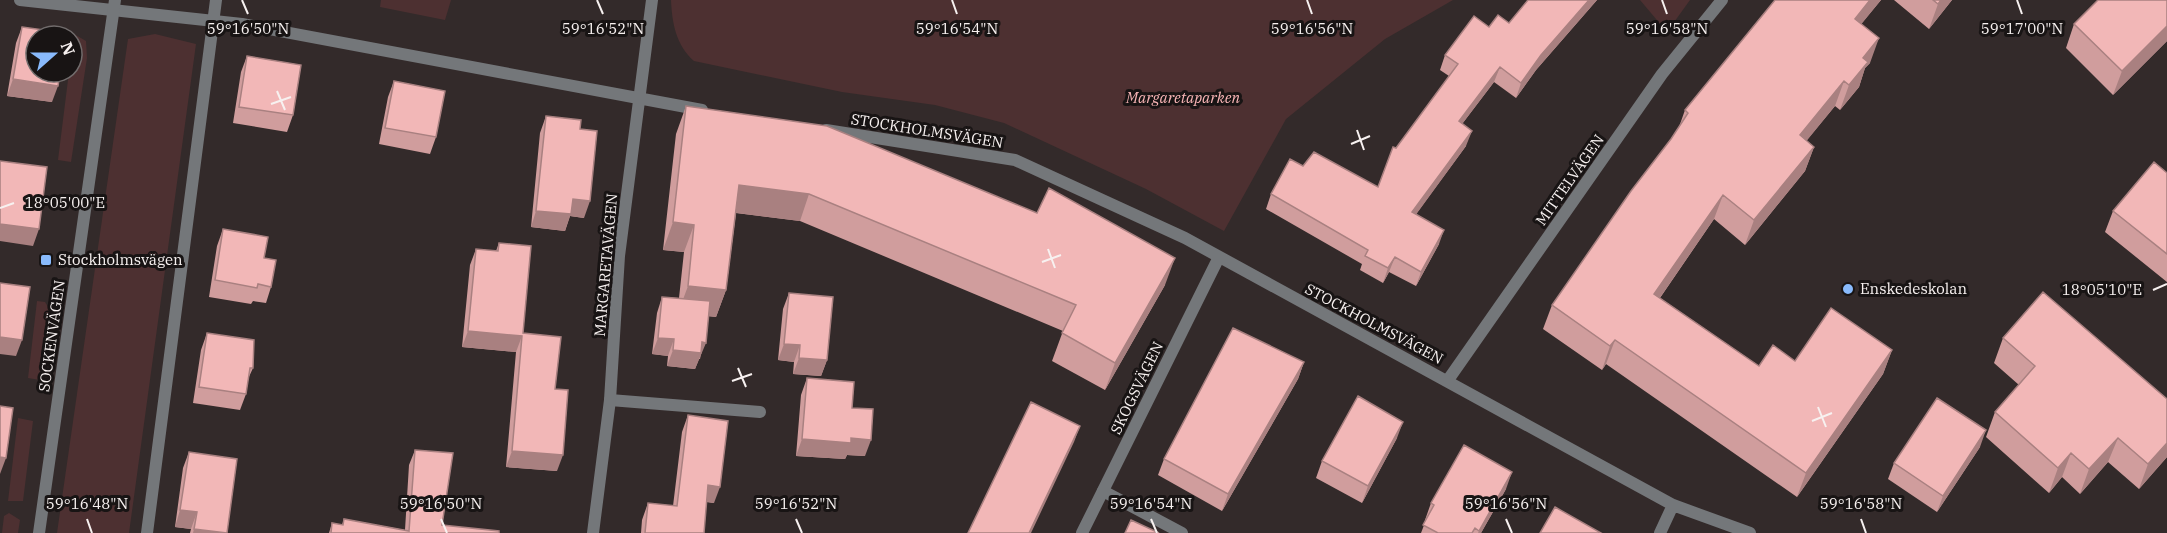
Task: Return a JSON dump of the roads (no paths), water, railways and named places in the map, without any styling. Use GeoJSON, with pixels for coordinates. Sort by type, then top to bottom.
{"type":"FeatureCollection","features":[{"type":"Feature","properties":{"kind":"street"},"geometry":{"type":"LineString","coordinates":[[20,0],[115,6],[213,22],[254,26],[721,113]]}},
{"type":"Feature","properties":{"kind":"street"},"geometry":{"type":"LineString","coordinates":[[147,533],[216,0]]}},
{"type":"Feature","properties":{"kind":"street","name":"MARGARETAVÄGEN"},"geometry":{"type":"LineString","coordinates":[[593,533],[610,400],[619,256],[652,0]]}},
{"type":"Feature","properties":{"kind":"street","name":"MITTELVÄGEN"},"geometry":{"type":"LineString","coordinates":[[1448,380],[1662,74],[1722,0]]}},
{"type":"Feature","properties":{"kind":"street","name":"SOCKENVÄGEN"},"geometry":{"type":"LineString","coordinates":[[39,533],[115,6]]}},
{"type":"Feature","properties":{"kind":"street","name":"STOCKHOLMSVÄGEN"},"geometry":{"type":"LineString","coordinates":[[815,128],[1015,160],[1185,237],[1673,505],[1750,533]]}},
{"type":"Feature","properties":{"kind":"street","name":"SKOGSVÄGEN"},"geometry":{"type":"LineString","coordinates":[[1082,533],[1219,257]]}},
{"type":"Feature","properties":{"kind":"street"},"geometry":{"type":"LineString","coordinates":[[610,400],[760,412]]}},
{"type":"Feature","properties":{"kind":"street"},"geometry":{"type":"LineString","coordinates":[[1103,491],[1182,533]]}},
{"type":"Feature","properties":{"kind":"street"},"geometry":{"type":"LineString","coordinates":[[1660,533],[1673,505]]}},
{"type":"Feature","properties":{"kind":"place","name":"Stockholmsvägen"},"geometry":{"type":"Point","coordinates":[46,260]}},
{"type":"Feature","properties":{"kind":"place","name":"Enskedeskolan"},"geometry":{"type":"Point","coordinates":[1848,289]}},
{"type":"Feature","properties":{"kind":"park label","name":"Margaretaparken"},"geometry":{"type":"Point","coordinates":[1183,98]}}]}
